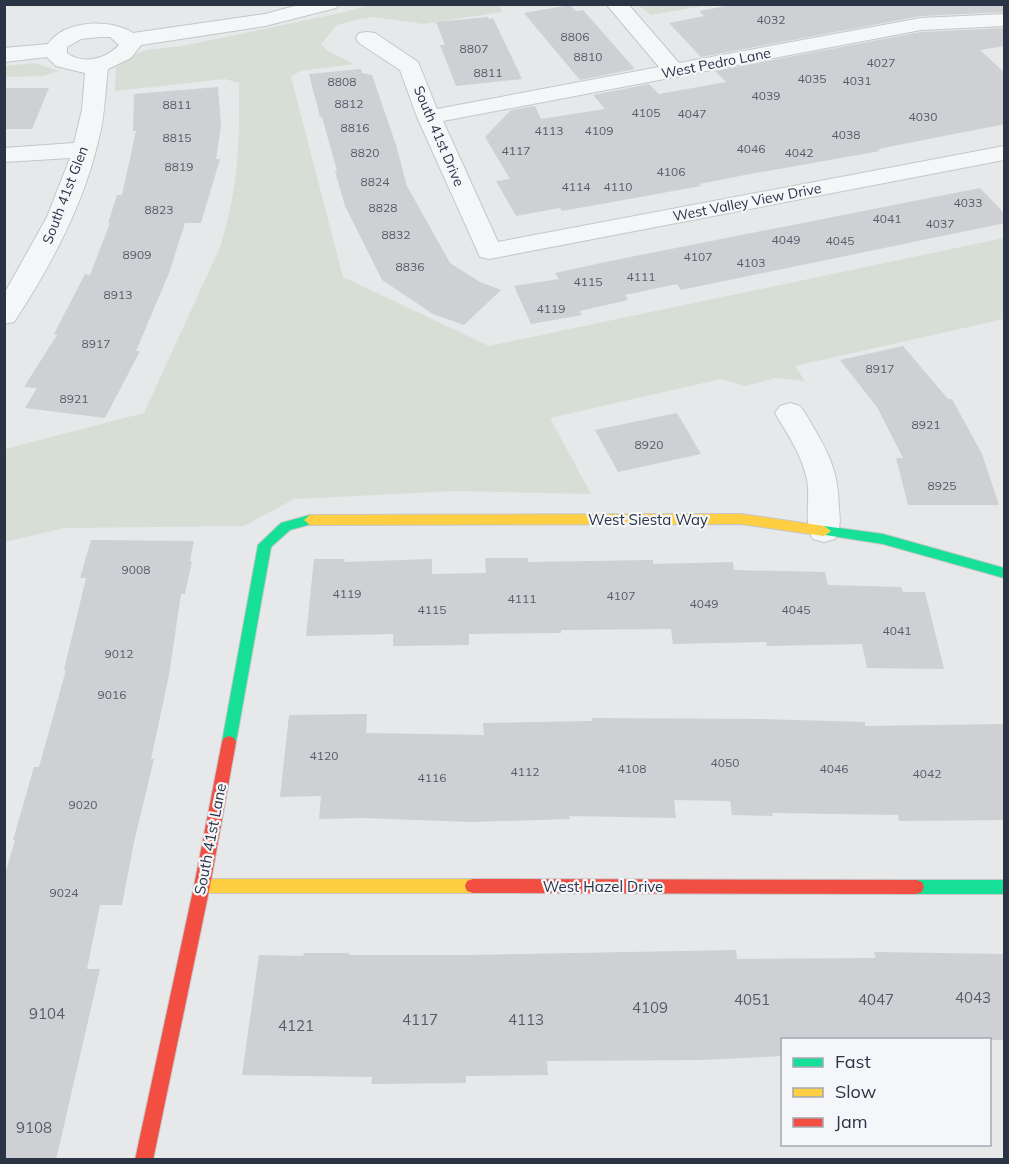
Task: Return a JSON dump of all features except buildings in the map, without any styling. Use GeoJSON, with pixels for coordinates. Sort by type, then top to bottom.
{"type":"FeatureCollection","features":[{"type":"Feature","properties":{"kind":"street"},"geometry":{"type":"LineString","coordinates":[[129,40],[265,20],[329,4]]}},
{"type":"Feature","properties":{"kind":"street"},"geometry":{"type":"LineString","coordinates":[[616,4],[674,71]]}},
{"type":"Feature","properties":{"kind":"street","name":"West Pedro Lane"},"geometry":{"type":"LineString","coordinates":[[429,117],[921,24],[1005,20]]}},
{"type":"Feature","properties":{"kind":"street"},"geometry":{"type":"LineString","coordinates":[[4,55],[55,50],[64,39],[84,31],[107,30],[125,36],[130,46],[118,58],[97,65],[66,63],[56,55],[55,50]]}},
{"type":"Feature","properties":{"kind":"street","name":"South 41st Drive"},"geometry":{"type":"LineString","coordinates":[[368,38],[410,67],[429,117],[489,251]]}},
{"type":"Feature","properties":{"kind":"street","name":"South 41st Glen"},"geometry":{"type":"LineString","coordinates":[[4,316],[40,260],[84,150],[93,111],[97,65]]}},
{"type":"Feature","properties":{"kind":"street"},"geometry":{"type":"LineString","coordinates":[[4,155],[84,150]]}},
{"type":"Feature","properties":{"kind":"street","name":"West Valley View Drive"},"geometry":{"type":"LineString","coordinates":[[489,251],[1002,156]]}},
{"type":"Feature","properties":{"kind":"street"},"geometry":{"type":"LineString","coordinates":[[790,413],[817,460],[823,483],[824,531]]}},
{"type":"Feature","properties":{"kind":"street","name":"West Siesta Way"},"geometry":{"type":"LineString","coordinates":[[286,526],[314,519],[741,519],[883,539],[1005,573]]}},
{"type":"Feature","properties":{"kind":"street","name":"South 41st Lane"},"geometry":{"type":"LineString","coordinates":[[144,1160],[202,886],[265,545],[286,526]]}},
{"type":"Feature","properties":{"kind":"street","name":"West Hazel Drive"},"geometry":{"type":"LineString","coordinates":[[202,886],[1005,887]]}},
{"type":"Feature","properties":{"kind":"shaded area"},"geometry":{"type":"Polygon","coordinates":[[[370,5],[500,5],[501,12],[423,24],[374,17],[337,25],[321,44],[329,52],[354,64],[300,71],[291,77],[343,277],[489,346],[1004,238],[1004,319],[795,366],[805,381],[776,378],[745,386],[721,379],[550,418],[591,494],[456,491],[294,499],[244,526],[64,528],[5,542],[5,449],[144,413],[220,247],[231,206],[237,166],[239,83],[225,79],[115,91],[116,68],[130,56],[147,50],[182,46],[370,5]]]}},
{"type":"Feature","properties":{"kind":"shaded area"},"geometry":{"type":"Polygon","coordinates":[[[638,5],[708,5],[651,15],[638,5]]]}},
{"type":"Feature","properties":{"kind":"shaded area"},"geometry":{"type":"Polygon","coordinates":[[[34,63],[59,71],[43,76],[5,77],[5,66],[34,63]]]}},
{"type":"Feature","properties":{"kind":"traffic: fast"},"geometry":{"type":"LineString","coordinates":[[229,742],[265,545],[286,526],[310,520]]}},
{"type":"Feature","properties":{"kind":"traffic: fast"},"geometry":{"type":"LineString","coordinates":[[824,531],[883,539],[1004,573]]}},
{"type":"Feature","properties":{"kind":"traffic: fast"},"geometry":{"type":"LineString","coordinates":[[916,887],[1004,887]]}},
{"type":"Feature","properties":{"kind":"traffic: slow"},"geometry":{"type":"LineString","coordinates":[[310,520],[741,519],[824,531]]}},
{"type":"Feature","properties":{"kind":"traffic: slow"},"geometry":{"type":"LineString","coordinates":[[202,886],[473,886]]}},
{"type":"Feature","properties":{"kind":"traffic: jam"},"geometry":{"type":"LineString","coordinates":[[144,1160],[202,886],[229,742]]}},
{"type":"Feature","properties":{"kind":"traffic: jam"},"geometry":{"type":"LineString","coordinates":[[473,886],[916,887]]}}]}
